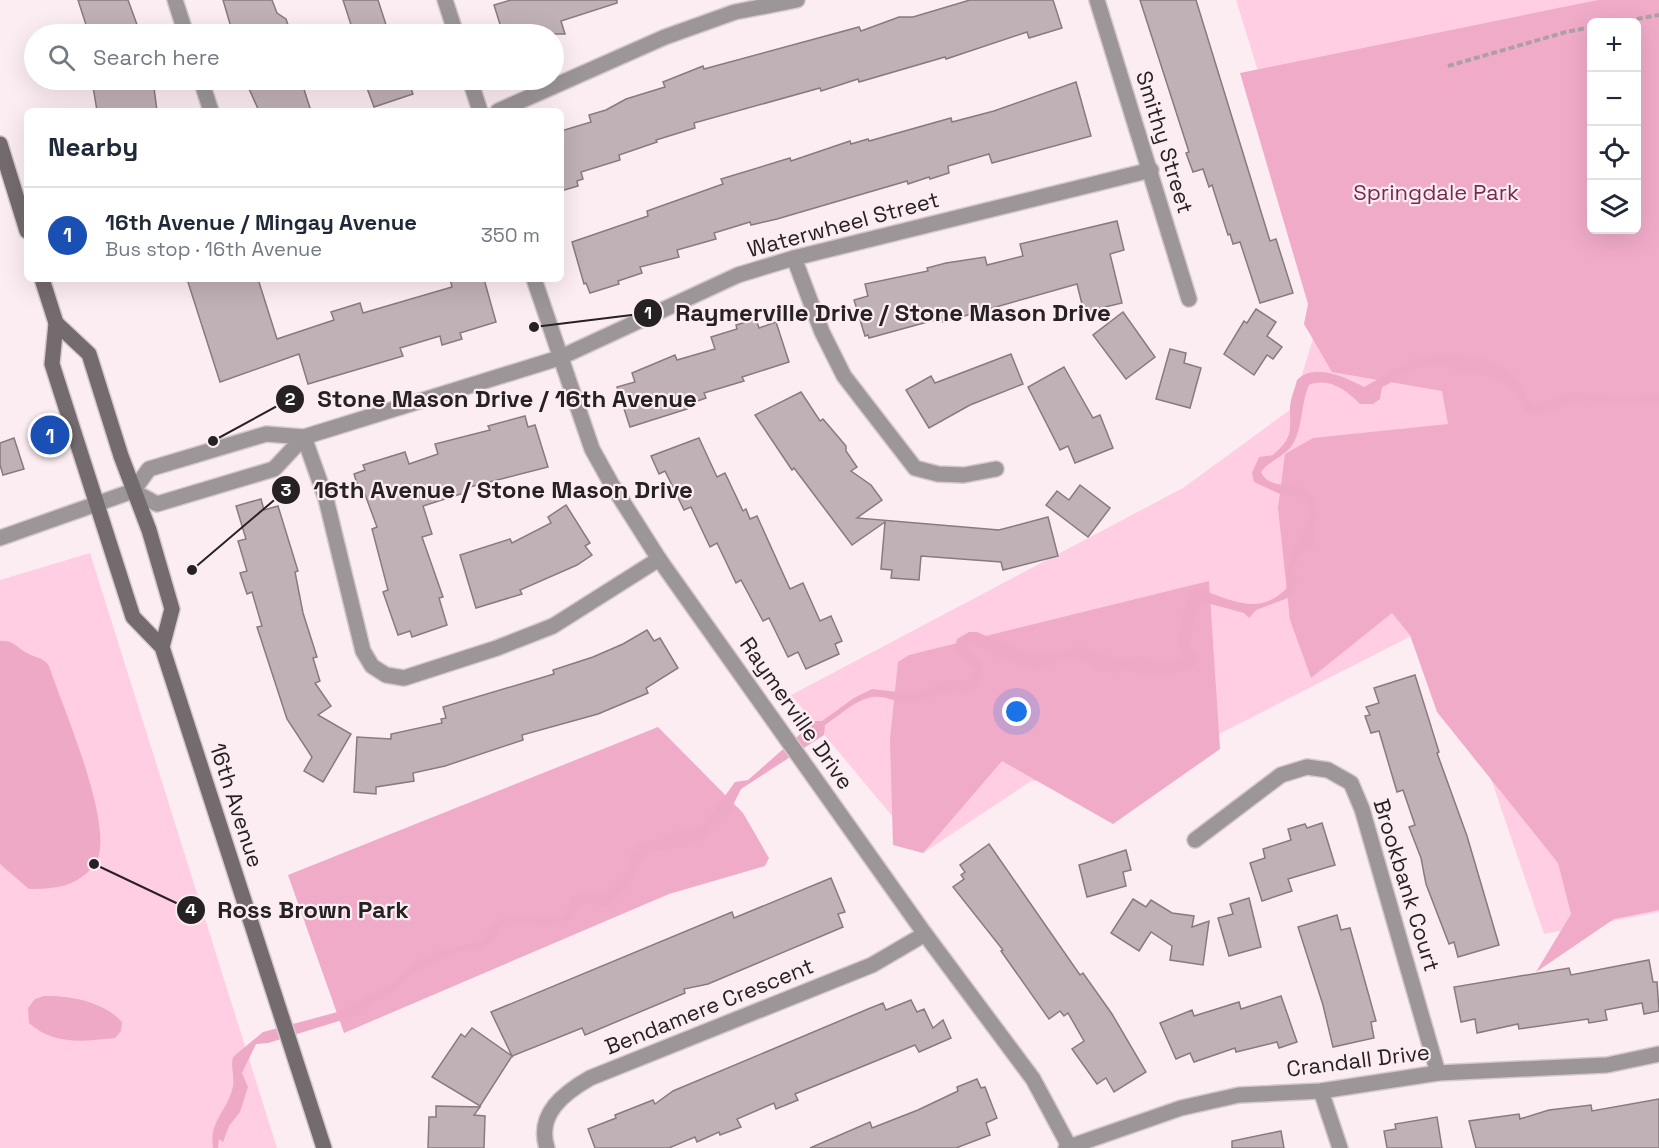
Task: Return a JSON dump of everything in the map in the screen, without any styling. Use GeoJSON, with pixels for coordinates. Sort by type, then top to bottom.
{"type":"FeatureCollection","features":[{"type":"Feature","properties":{"kind":"main road"},"geometry":{"type":"LineString","coordinates":[[0,144],[24,221]]}},
{"type":"Feature","properties":{"kind":"main road","name":"16th Avenue"},"geometry":{"type":"LineString","coordinates":[[43,282],[56,323],[52,364],[133,617],[162,647],[324,1148]]}},
{"type":"Feature","properties":{"kind":"main road","name":"16th Avenue"},"geometry":{"type":"LineString","coordinates":[[56,323],[89,354],[149,530],[172,609],[162,647]]}},
{"type":"Feature","properties":{"kind":"street"},"geometry":{"type":"LineString","coordinates":[[175,0],[183,24]]}},
{"type":"Feature","properties":{"kind":"street"},"geometry":{"type":"LineString","coordinates":[[445,0],[453,24]]}},
{"type":"Feature","properties":{"kind":"street"},"geometry":{"type":"LineString","coordinates":[[564,82],[665,37],[735,12],[797,0]]}},
{"type":"Feature","properties":{"kind":"street","name":"Smithy Street"},"geometry":{"type":"LineString","coordinates":[[1097,0],[1189,299]]}},
{"type":"Feature","properties":{"kind":"street"},"geometry":{"type":"LineString","coordinates":[[204,90],[210,108]]}},
{"type":"Feature","properties":{"kind":"street"},"geometry":{"type":"LineString","coordinates":[[473,90],[479,108]]}},
{"type":"Feature","properties":{"kind":"street"},"geometry":{"type":"LineString","coordinates":[[505,108],[545,90]]}},
{"type":"Feature","properties":{"kind":"street","name":"Waterwheel Street"},"geometry":{"type":"LineString","coordinates":[[304,437],[559,358],[738,275],[794,258],[1151,170]]}},
{"type":"Feature","properties":{"kind":"street"},"geometry":{"type":"LineString","coordinates":[[794,258],[822,332],[844,376],[915,468],[938,474],[964,475],[996,469]]}},
{"type":"Feature","properties":{"kind":"street","name":"Raymerville Drive"},"geometry":{"type":"LineString","coordinates":[[535,282],[559,358],[592,449],[659,558],[925,934],[1033,1079],[1068,1148]]}},
{"type":"Feature","properties":{"kind":"street"},"geometry":{"type":"LineString","coordinates":[[0,538],[134,491],[152,468],[266,434],[304,437]]}},
{"type":"Feature","properties":{"kind":"street"},"geometry":{"type":"LineString","coordinates":[[134,491],[157,504],[274,469],[304,437]]}},
{"type":"Feature","properties":{"kind":"street"},"geometry":{"type":"LineString","coordinates":[[304,437],[326,499],[363,651],[372,666],[386,675],[404,678],[497,648],[553,626],[659,558]]}},
{"type":"Feature","properties":{"kind":"street","name":"Brookbank Court"},"geometry":{"type":"LineString","coordinates":[[1195,840],[1281,775],[1307,767],[1328,770],[1351,783],[1365,820],[1438,1073]]}},
{"type":"Feature","properties":{"kind":"street","name":"Bendamere Crescent"},"geometry":{"type":"LineString","coordinates":[[547,1148],[546,1121],[555,1104],[570,1090],[590,1078],[872,965],[925,934]]}},
{"type":"Feature","properties":{"kind":"street","name":"Crandall Drive"},"geometry":{"type":"LineString","coordinates":[[1068,1148],[1131,1128],[1181,1108],[1239,1095],[1321,1091],[1438,1073],[1607,1065],[1659,1054]]}},
{"type":"Feature","properties":{"kind":"street"},"geometry":{"type":"LineString","coordinates":[[1321,1091],[1340,1148]]}},
{"type":"Feature","properties":{"kind":"path"},"geometry":{"type":"LineString","coordinates":[[1641,18],[1659,15]]}},
{"type":"Feature","properties":{"kind":"path"},"geometry":{"type":"LineString","coordinates":[[1448,66],[1587,28]]}},
{"type":"Feature","properties":{"kind":"green space","name":"Springdale Park"},"geometry":{"type":"Polygon","coordinates":[[[1236,0],[1659,0],[1659,912],[1544,934],[1437,621],[1143,773],[1031,781],[923,853],[791,695],[1183,488],[1291,409],[1327,295],[1236,0]]]}},
{"type":"Feature","properties":{"kind":"green space","name":"Springdale Park"},"geometry":{"type":"Polygon","coordinates":[[[1598,0],[1659,0],[1659,910],[1614,919],[1536,972],[1571,914],[1558,863],[1437,712],[1410,635],[1392,613],[1311,678],[1290,620],[1278,508],[1285,454],[1313,438],[1448,424],[1442,391],[1332,372],[1304,324],[1308,304],[1240,73],[1598,0]]]}},
{"type":"Feature","properties":{"kind":"green space"},"geometry":{"type":"Polygon","coordinates":[[[90,553],[277,1148],[0,1148],[0,580],[90,553]]]}},
{"type":"Feature","properties":{"kind":"green space"},"geometry":{"type":"Polygon","coordinates":[[[1209,581],[1220,749],[1113,824],[1002,761],[923,853],[893,845],[890,739],[898,662],[909,655],[1209,581]]]}},
{"type":"Feature","properties":{"kind":"green space"},"geometry":{"type":"Polygon","coordinates":[[[658,727],[743,813],[769,858],[765,866],[669,894],[344,1033],[288,875],[658,727]]]}},
{"type":"Feature","properties":{"kind":"shaded area"},"geometry":{"type":"Polygon","coordinates":[[[1442,353],[1484,359],[1503,366],[1519,381],[1533,405],[1574,392],[1626,397],[1659,393],[1659,403],[1631,405],[1585,401],[1546,412],[1531,412],[1523,409],[1514,392],[1500,381],[1482,375],[1462,374],[1443,366],[1421,367],[1401,375],[1382,387],[1380,399],[1373,404],[1360,404],[1337,386],[1323,383],[1309,385],[1292,446],[1261,472],[1274,483],[1299,487],[1307,491],[1313,497],[1317,508],[1313,546],[1299,556],[1293,568],[1297,578],[1292,587],[1293,596],[1256,610],[1249,618],[1244,613],[1203,602],[1195,617],[1191,634],[1190,646],[1198,657],[1194,667],[1174,674],[1143,675],[1126,669],[1117,673],[1097,671],[1084,660],[1065,658],[1038,671],[1010,662],[969,642],[965,646],[982,664],[981,677],[975,690],[939,694],[913,702],[873,697],[854,704],[825,725],[824,735],[741,789],[729,813],[712,826],[703,839],[683,847],[648,852],[638,865],[630,885],[607,907],[581,902],[571,919],[545,926],[508,920],[499,928],[496,937],[482,949],[463,950],[421,968],[405,979],[396,990],[382,1000],[373,1001],[355,1016],[268,1043],[256,1044],[242,1073],[248,1087],[240,1112],[229,1126],[223,1142],[219,1139],[218,1148],[213,1148],[213,1131],[233,1086],[233,1057],[263,1032],[345,1010],[368,995],[391,986],[418,961],[441,949],[482,941],[495,923],[509,915],[558,918],[569,910],[570,897],[585,892],[604,895],[628,873],[631,856],[639,843],[659,840],[675,832],[703,826],[735,782],[748,780],[815,721],[822,721],[854,698],[872,689],[907,693],[926,690],[949,679],[968,682],[974,670],[958,652],[956,644],[957,639],[969,632],[977,632],[1030,655],[1053,655],[1079,646],[1119,660],[1141,656],[1164,663],[1181,659],[1180,633],[1183,614],[1192,589],[1240,603],[1259,604],[1277,596],[1287,588],[1289,563],[1305,530],[1311,509],[1303,497],[1280,494],[1254,482],[1252,473],[1259,457],[1273,455],[1287,439],[1290,429],[1290,405],[1297,380],[1313,372],[1321,372],[1340,376],[1364,387],[1416,358],[1442,353]]]}},
{"type":"Feature","properties":{"kind":"shaded area"},"geometry":{"type":"Polygon","coordinates":[[[0,641],[12,643],[42,659],[49,666],[75,736],[94,797],[100,848],[95,864],[81,878],[57,887],[29,889],[0,864],[0,641]]]}},
{"type":"Feature","properties":{"kind":"shaded area"},"geometry":{"type":"Polygon","coordinates":[[[44,996],[86,1001],[106,1009],[122,1022],[121,1031],[115,1038],[92,1040],[59,1039],[49,1035],[29,1023],[28,1008],[35,999],[44,996]]]}},
{"type":"Feature","properties":{"kind":"building"},"geometry":{"type":"Polygon","coordinates":[[[78,0],[128,0],[137,24],[86,24],[78,0]]]}},
{"type":"Feature","properties":{"kind":"building"},"geometry":{"type":"Polygon","coordinates":[[[223,0],[272,0],[277,13],[286,19],[288,24],[230,24],[223,0]]]}},
{"type":"Feature","properties":{"kind":"building"},"geometry":{"type":"Polygon","coordinates":[[[343,0],[378,0],[386,24],[351,24],[343,0]]]}},
{"type":"Feature","properties":{"kind":"building"},"geometry":{"type":"Polygon","coordinates":[[[511,0],[617,0],[617,3],[561,21],[562,24],[500,24],[494,5],[511,0]]]}},
{"type":"Feature","properties":{"kind":"building"},"geometry":{"type":"Polygon","coordinates":[[[970,0],[1053,0],[1062,28],[1029,38],[1027,32],[946,59],[945,57],[859,82],[858,79],[821,91],[820,88],[694,123],[695,128],[619,155],[620,160],[581,172],[583,179],[577,181],[578,186],[564,190],[564,130],[591,122],[589,115],[606,110],[626,99],[665,87],[663,82],[703,66],[704,69],[859,27],[861,31],[899,17],[913,17],[970,0]]]}},
{"type":"Feature","properties":{"kind":"building"},"geometry":{"type":"Polygon","coordinates":[[[1140,0],[1196,0],[1270,241],[1276,239],[1293,293],[1260,303],[1240,242],[1233,244],[1230,234],[1228,235],[1212,185],[1209,187],[1203,169],[1193,172],[1186,153],[1189,152],[1140,0]]]}},
{"type":"Feature","properties":{"kind":"building"},"geometry":{"type":"Polygon","coordinates":[[[1076,82],[1091,136],[992,163],[989,154],[948,166],[949,173],[930,179],[929,177],[908,184],[907,181],[777,219],[751,225],[750,222],[714,233],[716,239],[677,250],[679,257],[640,267],[642,273],[618,281],[619,284],[590,293],[586,283],[584,284],[572,242],[648,216],[647,211],[723,184],[721,179],[790,158],[791,161],[850,141],[851,144],[868,139],[869,141],[951,118],[952,122],[994,111],[1076,82]]]}},
{"type":"Feature","properties":{"kind":"building"},"geometry":{"type":"Polygon","coordinates":[[[94,90],[154,90],[157,108],[97,108],[94,90]]]}},
{"type":"Feature","properties":{"kind":"building"},"geometry":{"type":"Polygon","coordinates":[[[250,90],[304,90],[310,108],[258,108],[250,90]]]}},
{"type":"Feature","properties":{"kind":"building"},"geometry":{"type":"Polygon","coordinates":[[[368,90],[412,90],[413,94],[374,107],[368,90]]]}},
{"type":"Feature","properties":{"kind":"building"},"geometry":{"type":"Polygon","coordinates":[[[1117,221],[1124,250],[1110,254],[1122,303],[1084,312],[1077,284],[943,322],[942,318],[869,338],[868,335],[865,336],[854,300],[868,296],[865,284],[928,271],[927,268],[946,263],[985,257],[987,265],[1023,256],[1020,244],[1117,221]]]}},
{"type":"Feature","properties":{"kind":"building"},"geometry":{"type":"Polygon","coordinates":[[[188,282],[259,282],[277,339],[334,320],[331,312],[360,303],[363,313],[452,287],[451,282],[485,282],[496,322],[460,333],[462,339],[442,345],[440,336],[400,348],[403,356],[308,384],[299,354],[220,382],[188,282]]]}},
{"type":"Feature","properties":{"kind":"building"},"geometry":{"type":"Polygon","coordinates":[[[1256,309],[1276,322],[1267,336],[1282,347],[1273,359],[1267,355],[1254,375],[1224,354],[1244,321],[1247,323],[1256,309]]]}},
{"type":"Feature","properties":{"kind":"building"},"geometry":{"type":"Polygon","coordinates":[[[1123,312],[1155,357],[1126,379],[1093,335],[1123,312]]]}},
{"type":"Feature","properties":{"kind":"building"},"geometry":{"type":"Polygon","coordinates":[[[756,319],[759,328],[776,322],[789,362],[742,377],[744,381],[704,393],[706,398],[686,405],[687,409],[630,427],[617,387],[635,382],[632,373],[675,355],[677,360],[715,349],[711,337],[737,329],[736,325],[756,319]]]}},
{"type":"Feature","properties":{"kind":"building"},"geometry":{"type":"Polygon","coordinates":[[[1170,349],[1186,353],[1184,363],[1201,368],[1190,408],[1156,399],[1170,349]]]}},
{"type":"Feature","properties":{"kind":"building"},"geometry":{"type":"Polygon","coordinates":[[[1011,354],[1023,384],[970,405],[929,428],[906,390],[931,376],[935,383],[1011,354]]]}},
{"type":"Feature","properties":{"kind":"building"},"geometry":{"type":"Polygon","coordinates":[[[1064,367],[1093,418],[1100,415],[1113,448],[1075,463],[1068,446],[1060,450],[1028,387],[1064,367]]]}},
{"type":"Feature","properties":{"kind":"building"},"geometry":{"type":"Polygon","coordinates":[[[801,392],[820,421],[823,419],[846,446],[846,451],[857,467],[851,471],[871,485],[882,500],[857,518],[999,530],[1048,517],[1058,556],[1003,570],[1001,562],[921,556],[919,580],[891,578],[892,570],[881,569],[885,522],[852,545],[794,468],[792,470],[755,415],[801,392]]]}},
{"type":"Feature","properties":{"kind":"building"},"geometry":{"type":"Polygon","coordinates":[[[525,416],[528,427],[535,425],[548,467],[466,488],[467,492],[423,506],[432,534],[422,537],[443,597],[439,598],[447,625],[412,637],[410,631],[398,635],[383,592],[388,590],[372,529],[377,527],[363,489],[359,490],[354,474],[365,470],[363,465],[405,452],[409,464],[438,454],[435,444],[490,430],[488,426],[525,416]]]}},
{"type":"Feature","properties":{"kind":"building"},"geometry":{"type":"Polygon","coordinates":[[[14,438],[24,469],[3,475],[0,465],[0,443],[14,438]]]}},
{"type":"Feature","properties":{"kind":"building"},"geometry":{"type":"Polygon","coordinates":[[[699,438],[717,477],[725,473],[743,511],[746,509],[750,519],[757,516],[790,589],[803,583],[820,621],[831,616],[842,641],[835,644],[839,654],[806,669],[798,652],[788,657],[769,618],[763,621],[741,580],[736,583],[717,543],[710,547],[691,507],[684,510],[665,471],[659,474],[651,456],[699,438]]]}},
{"type":"Feature","properties":{"kind":"building"},"geometry":{"type":"Polygon","coordinates":[[[1080,485],[1110,508],[1088,537],[1046,505],[1057,491],[1069,500],[1080,485]]]}},
{"type":"Feature","properties":{"kind":"building"},"geometry":{"type":"Polygon","coordinates":[[[261,499],[264,510],[278,506],[298,571],[295,572],[303,613],[317,657],[313,658],[320,681],[315,683],[331,706],[318,715],[351,734],[323,782],[304,771],[312,757],[287,719],[257,627],[262,626],[252,592],[247,594],[240,573],[247,571],[238,541],[246,539],[236,506],[261,499]]]}},
{"type":"Feature","properties":{"kind":"building"},"geometry":{"type":"Polygon","coordinates":[[[566,505],[590,543],[585,546],[592,555],[577,565],[520,590],[522,594],[476,608],[460,555],[510,539],[512,543],[551,523],[548,517],[566,505]]]}},
{"type":"Feature","properties":{"kind":"building"},"geometry":{"type":"Polygon","coordinates":[[[647,630],[654,641],[660,638],[678,668],[646,688],[648,693],[598,714],[522,735],[523,740],[445,766],[413,773],[414,781],[376,787],[376,794],[354,792],[357,737],[391,739],[391,734],[442,723],[441,719],[446,718],[443,707],[554,674],[553,670],[593,657],[647,630]]]}},
{"type":"Feature","properties":{"kind":"building"},"geometry":{"type":"Polygon","coordinates":[[[1415,675],[1439,752],[1437,753],[1467,836],[1499,945],[1458,957],[1454,942],[1449,944],[1426,884],[1421,858],[1409,827],[1415,825],[1403,790],[1397,792],[1379,731],[1371,733],[1365,716],[1370,715],[1366,707],[1379,703],[1374,688],[1415,675]]]}},
{"type":"Feature","properties":{"kind":"building"},"geometry":{"type":"Polygon","coordinates":[[[1322,823],[1335,865],[1288,879],[1292,891],[1262,901],[1250,863],[1265,858],[1263,849],[1291,840],[1288,829],[1305,824],[1307,828],[1322,823]]]}},
{"type":"Feature","properties":{"kind":"building"},"geometry":{"type":"Polygon","coordinates":[[[989,844],[1080,975],[1083,973],[1112,1014],[1146,1072],[1114,1092],[1106,1078],[1097,1084],[1072,1049],[1084,1041],[1068,1013],[1064,1016],[1060,1011],[1049,1019],[1001,951],[1003,950],[953,887],[964,879],[961,875],[965,872],[960,865],[989,844]]]}},
{"type":"Feature","properties":{"kind":"building"},"geometry":{"type":"Polygon","coordinates":[[[1126,850],[1131,870],[1123,872],[1126,886],[1087,897],[1079,865],[1126,850]]]}},
{"type":"Feature","properties":{"kind":"building"},"geometry":{"type":"Polygon","coordinates":[[[831,878],[845,912],[838,914],[843,927],[708,984],[684,989],[685,993],[585,1035],[582,1028],[512,1056],[491,1012],[732,912],[734,918],[831,878]]]}},
{"type":"Feature","properties":{"kind":"building"},"geometry":{"type":"Polygon","coordinates":[[[1249,898],[1261,947],[1229,956],[1218,918],[1233,914],[1230,904],[1249,898]]]}},
{"type":"Feature","properties":{"kind":"building"},"geometry":{"type":"Polygon","coordinates":[[[1133,899],[1146,907],[1151,900],[1172,913],[1194,916],[1192,927],[1209,921],[1203,965],[1170,960],[1172,946],[1151,932],[1139,951],[1111,933],[1133,899]]]}},
{"type":"Feature","properties":{"kind":"building"},"geometry":{"type":"Polygon","coordinates":[[[1337,915],[1341,930],[1350,928],[1376,1021],[1371,1022],[1374,1038],[1333,1047],[1323,1005],[1298,927],[1337,915]]]}},
{"type":"Feature","properties":{"kind":"building"},"geometry":{"type":"Polygon","coordinates":[[[1649,960],[1653,982],[1657,982],[1659,1011],[1644,1014],[1642,1003],[1605,1010],[1607,1020],[1589,1023],[1588,1019],[1519,1029],[1518,1024],[1477,1033],[1475,1019],[1461,1022],[1454,987],[1569,968],[1571,975],[1649,960]]]}},
{"type":"Feature","properties":{"kind":"building"},"geometry":{"type":"Polygon","coordinates":[[[1281,996],[1297,1042],[1279,1048],[1277,1042],[1236,1052],[1235,1048],[1194,1062],[1190,1053],[1176,1059],[1160,1023],[1192,1010],[1194,1016],[1239,1002],[1241,1009],[1281,996]]]}},
{"type":"Feature","properties":{"kind":"building"},"geometry":{"type":"Polygon","coordinates":[[[911,1000],[917,1012],[924,1009],[933,1028],[943,1020],[951,1038],[919,1052],[915,1045],[795,1094],[798,1100],[776,1109],[774,1103],[737,1119],[741,1127],[720,1135],[719,1132],[697,1142],[695,1137],[669,1148],[595,1148],[588,1129],[616,1118],[615,1115],[653,1100],[655,1104],[673,1091],[883,1003],[886,1010],[911,1000]]]}},
{"type":"Feature","properties":{"kind":"building"},"geometry":{"type":"Polygon","coordinates":[[[472,1028],[512,1056],[480,1106],[432,1077],[461,1034],[465,1037],[472,1028]]]}},
{"type":"Feature","properties":{"kind":"building"},"geometry":{"type":"Polygon","coordinates":[[[977,1079],[981,1088],[985,1087],[997,1118],[986,1123],[990,1135],[956,1148],[810,1148],[870,1122],[872,1128],[918,1110],[958,1091],[957,1087],[977,1079]]]}},
{"type":"Feature","properties":{"kind":"building"},"geometry":{"type":"Polygon","coordinates":[[[1659,1099],[1659,1148],[1476,1148],[1469,1121],[1519,1114],[1520,1119],[1549,1110],[1591,1105],[1592,1111],[1659,1099]]]}},
{"type":"Feature","properties":{"kind":"building"},"geometry":{"type":"Polygon","coordinates":[[[436,1106],[480,1107],[474,1115],[485,1116],[484,1148],[428,1148],[429,1117],[436,1117],[436,1106]]]}},
{"type":"Feature","properties":{"kind":"building"},"geometry":{"type":"Polygon","coordinates":[[[1437,1117],[1442,1148],[1387,1148],[1384,1131],[1396,1129],[1395,1124],[1437,1117]]]}},
{"type":"Feature","properties":{"kind":"building"},"geometry":{"type":"Polygon","coordinates":[[[1281,1131],[1284,1148],[1232,1148],[1232,1141],[1281,1131]]]}},
{"type":"Feature","properties":{"kind":"place","name":"Raymerville Drive / Stone Mason Drive"},"geometry":{"type":"Point","coordinates":[534,327]}},
{"type":"Feature","properties":{"kind":"place","name":"16th Avenue / Mingay Avenue"},"geometry":{"type":"Point","coordinates":[50,435]}},
{"type":"Feature","properties":{"kind":"place","name":"Stone Mason Drive / 16th Avenue"},"geometry":{"type":"Point","coordinates":[213,441]}},
{"type":"Feature","properties":{"kind":"place","name":"16th Avenue / Stone Mason Drive"},"geometry":{"type":"Point","coordinates":[192,570]}},
{"type":"Feature","properties":{"kind":"place","name":"Ross Brown Park"},"geometry":{"type":"Point","coordinates":[94,864]}}]}
